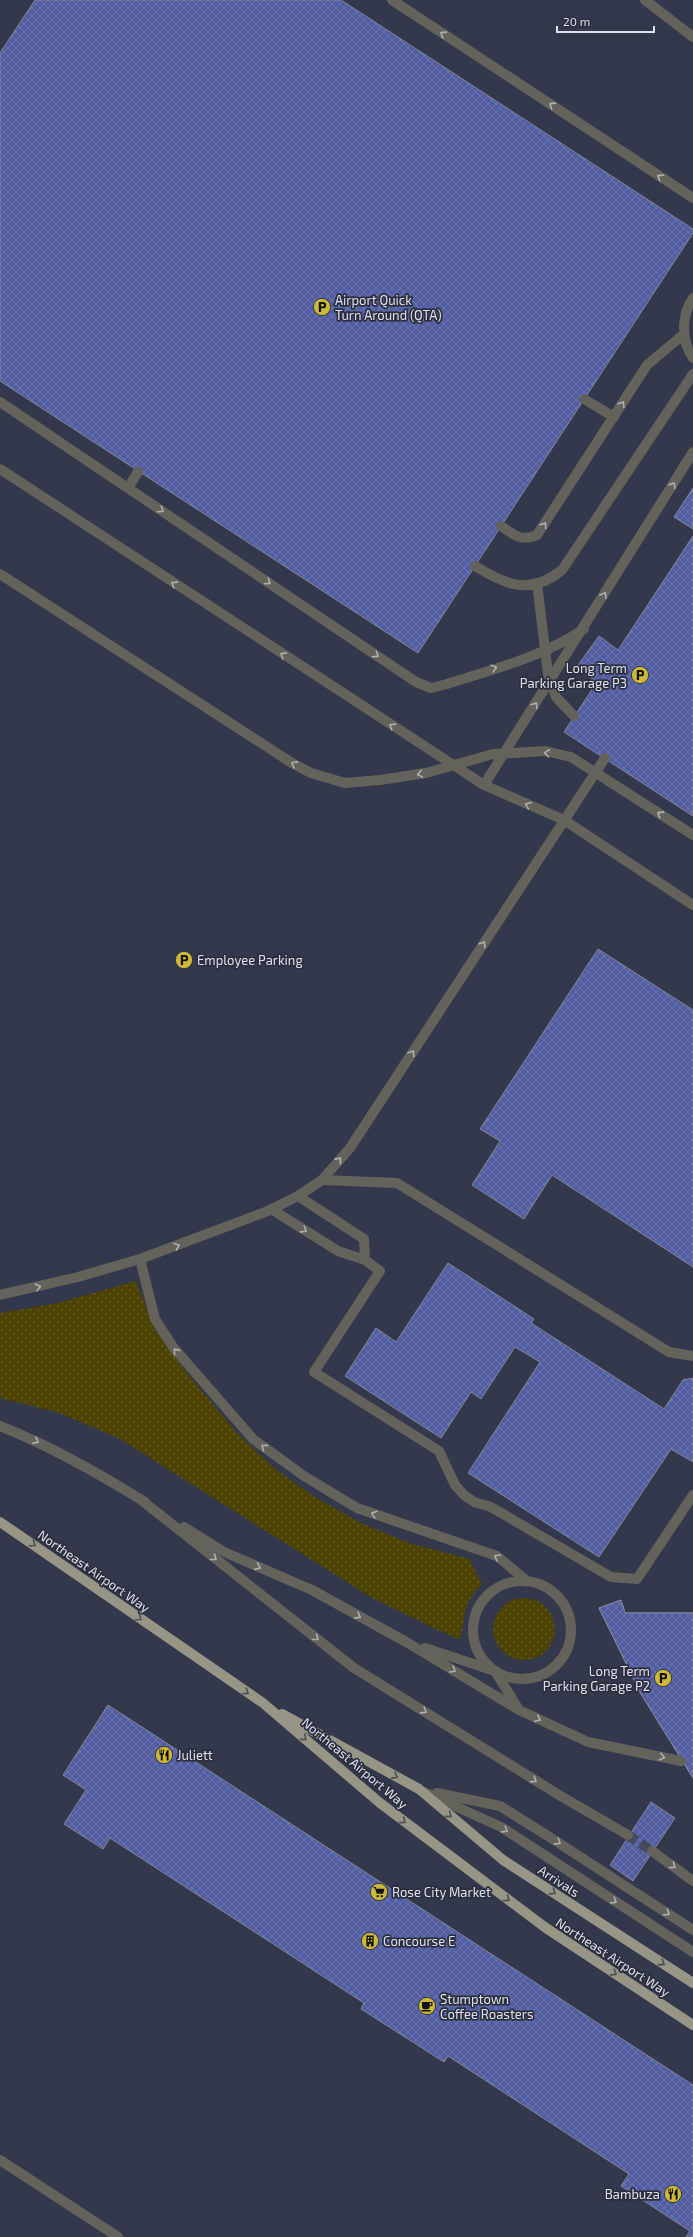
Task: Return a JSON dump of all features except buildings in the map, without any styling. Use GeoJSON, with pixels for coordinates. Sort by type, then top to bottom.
{"type":"FeatureCollection","features":[{"type":"Feature","properties":{"kind":"main road","name":"Northeast Airport Way"},"geometry":{"type":"LineString","coordinates":[[0,1522],[263,1703],[380,1803],[546,1928],[693,2025]]}},
{"type":"Feature","properties":{"kind":"main road","name":"Arrivals"},"geometry":{"type":"LineString","coordinates":[[263,1703],[419,1790],[503,1860],[693,1983]]}},
{"type":"Feature","properties":{"kind":"lane"},"geometry":{"type":"LineString","coordinates":[[392,0],[693,198]]}},
{"type":"Feature","properties":{"kind":"lane"},"geometry":{"type":"LineString","coordinates":[[645,0],[693,37]]}},
{"type":"Feature","properties":{"kind":"lane"},"geometry":{"type":"LineString","coordinates":[[693,298],[685,316],[684,334],[686,345],[693,358]]}},
{"type":"Feature","properties":{"kind":"lane"},"geometry":{"type":"LineString","coordinates":[[501,526],[520,539],[530,539],[537,535],[647,365],[684,334]]}},
{"type":"Feature","properties":{"kind":"lane"},"geometry":{"type":"LineString","coordinates":[[475,566],[499,581],[521,586],[537,584],[551,579],[562,570],[693,374]]}},
{"type":"Feature","properties":{"kind":"lane"},"geometry":{"type":"LineString","coordinates":[[584,399],[614,417]]}},
{"type":"Feature","properties":{"kind":"lane"},"geometry":{"type":"LineString","coordinates":[[0,402],[416,682],[431,688],[563,644],[584,629]]}},
{"type":"Feature","properties":{"kind":"lane"},"geometry":{"type":"LineString","coordinates":[[484,786],[584,629],[693,452]]}},
{"type":"Feature","properties":{"kind":"lane"},"geometry":{"type":"LineString","coordinates":[[0,469],[484,786],[564,820],[693,905]]}},
{"type":"Feature","properties":{"kind":"lane"},"geometry":{"type":"LineString","coordinates":[[128,488],[138,472]]}},
{"type":"Feature","properties":{"kind":"lane"},"geometry":{"type":"LineString","coordinates":[[1,575],[292,763],[311,773],[345,783],[380,780],[426,773],[493,754],[544,752],[571,757],[693,835]]}},
{"type":"Feature","properties":{"kind":"lane"},"geometry":{"type":"LineString","coordinates":[[537,584],[548,674],[556,697],[574,716]]}},
{"type":"Feature","properties":{"kind":"lane"},"geometry":{"type":"LineString","coordinates":[[0,1295],[78,1277],[140,1259],[271,1209],[298,1196],[322,1180],[350,1148],[605,758]]}},
{"type":"Feature","properties":{"kind":"lane"},"geometry":{"type":"LineString","coordinates":[[322,1180],[397,1183],[669,1352],[693,1356]]}},
{"type":"Feature","properties":{"kind":"lane"},"geometry":{"type":"LineString","coordinates":[[298,1196],[364,1239],[365,1260]]}},
{"type":"Feature","properties":{"kind":"lane"},"geometry":{"type":"LineString","coordinates":[[271,1209],[338,1251],[365,1260],[380,1272],[314,1372],[439,1450],[455,1485],[464,1495],[474,1502],[490,1508],[611,1577],[637,1579],[693,1495]]}},
{"type":"Feature","properties":{"kind":"lane"},"geometry":{"type":"LineString","coordinates":[[140,1259],[155,1319],[173,1347],[253,1439],[304,1476],[357,1508],[497,1556],[527,1581],[550,1589],[561,1599],[569,1613],[572,1628],[570,1643],[564,1657],[553,1669],[540,1677],[524,1680],[509,1678],[408,1643]]}},
{"type":"Feature","properties":{"kind":"lane"},"geometry":{"type":"LineString","coordinates":[[0,1426],[23,1435],[97,1472],[224,1552],[312,1590],[408,1643],[519,1710],[588,1742],[681,1762]]}},
{"type":"Feature","properties":{"kind":"lane"},"geometry":{"type":"LineString","coordinates":[[140,1499],[354,1668],[559,1795],[628,1835]]}},
{"type":"Feature","properties":{"kind":"lane"},"geometry":{"type":"LineString","coordinates":[[519,1710],[495,1672],[483,1661],[475,1648],[472,1632],[474,1617],[480,1603],[491,1591],[504,1583],[527,1581]]}},
{"type":"Feature","properties":{"kind":"lane"},"geometry":{"type":"LineString","coordinates":[[419,1790],[500,1806],[693,1930]]}},
{"type":"Feature","properties":{"kind":"lane","name":"Arrivals"},"geometry":{"type":"LineString","coordinates":[[419,1790],[501,1827],[693,1952]]}},
{"type":"Feature","properties":{"kind":"lane"},"geometry":{"type":"LineString","coordinates":[[652,1851],[693,1881]]}},
{"type":"Feature","properties":{"kind":"lane"},"geometry":{"type":"LineString","coordinates":[[0,2160],[118,2237]]}},
{"type":"Feature","properties":{"kind":"shaded area"},"geometry":{"type":"Polygon","coordinates":[[[0,0],[693,0],[693,2237],[0,2237],[0,0]]]}},
{"type":"Feature","properties":{"kind":"shaded area"},"geometry":{"type":"Polygon","coordinates":[[[136,1281],[154,1329],[187,1373],[237,1433],[274,1468],[315,1497],[361,1523],[409,1543],[469,1559],[482,1584],[471,1597],[465,1611],[461,1638],[457,1639],[372,1598],[120,1439],[60,1413],[0,1398],[0,1313],[58,1303],[136,1281]]]}},
{"type":"Feature","properties":{"kind":"shaded area"},"geometry":{"type":"Polygon","coordinates":[[[524,1598],[541,1603],[546,1607],[550,1612],[555,1629],[550,1646],[546,1651],[541,1655],[524,1660],[507,1655],[502,1651],[498,1646],[493,1629],[498,1612],[502,1607],[507,1603],[524,1598]]]}},
{"type":"Feature","properties":{"kind":"tunnel"},"geometry":{"type":"LineString","coordinates":[[628,1835],[652,1851]]}},
{"type":"Feature","properties":{"kind":"place","name":"Airport Quick Turn Around (QTA)"},"geometry":{"type":"Point","coordinates":[322,307]}},
{"type":"Feature","properties":{"kind":"place","name":"Long Term Parking Garage P3"},"geometry":{"type":"Point","coordinates":[640,675]}},
{"type":"Feature","properties":{"kind":"place","name":"Employee Parking"},"geometry":{"type":"Point","coordinates":[184,960]}},
{"type":"Feature","properties":{"kind":"place","name":"Long Term Parking Garage P2"},"geometry":{"type":"Point","coordinates":[663,1678]}},
{"type":"Feature","properties":{"kind":"place","name":"Juliett"},"geometry":{"type":"Point","coordinates":[164,1755]}},
{"type":"Feature","properties":{"kind":"place","name":"Rose City Market"},"geometry":{"type":"Point","coordinates":[379,1892]}},
{"type":"Feature","properties":{"kind":"place","name":"Concourse E"},"geometry":{"type":"Point","coordinates":[370,1941]}},
{"type":"Feature","properties":{"kind":"place","name":"Stumptown Coffee Roasters"},"geometry":{"type":"Point","coordinates":[427,2006]}},
{"type":"Feature","properties":{"kind":"place","name":"Bambuza"},"geometry":{"type":"Point","coordinates":[673,2194]}}]}
